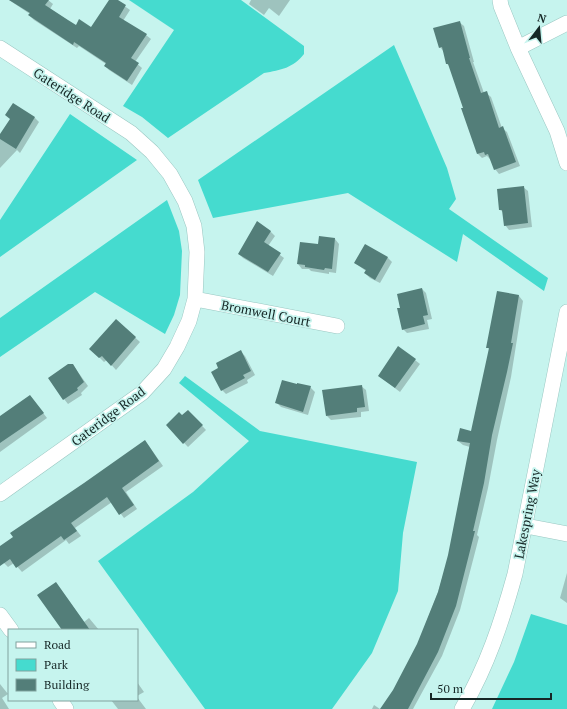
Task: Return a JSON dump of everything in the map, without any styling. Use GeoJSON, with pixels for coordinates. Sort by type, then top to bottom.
{"type":"FeatureCollection","features":[{"type":"Feature","properties":{"kind":"street"},"geometry":{"type":"LineString","coordinates":[[500,0],[518,48],[557,131],[567,163]]}},
{"type":"Feature","properties":{"kind":"street"},"geometry":{"type":"LineString","coordinates":[[518,48],[567,23]]}},
{"type":"Feature","properties":{"kind":"street","name":"Gateridge Road"},"geometry":{"type":"LineString","coordinates":[[0,494],[142,393],[164,368],[177,347],[195,299],[197,252],[194,226],[185,201],[170,174],[152,152],[131,133],[1,51]]}},
{"type":"Feature","properties":{"kind":"street","name":"Bromwell Court"},"geometry":{"type":"LineString","coordinates":[[195,299],[338,326]]}},
{"type":"Feature","properties":{"kind":"street","name":"Lakespring Way"},"geometry":{"type":"LineString","coordinates":[[462,709],[490,654],[506,609],[526,526],[567,312]]}},
{"type":"Feature","properties":{"kind":"street"},"geometry":{"type":"LineString","coordinates":[[526,526],[567,534]]}},
{"type":"Feature","properties":{"kind":"street"},"geometry":{"type":"LineString","coordinates":[[0,615],[10,629]]}},
{"type":"Feature","properties":{"kind":"green space"},"geometry":{"type":"Polygon","coordinates":[[[129,0],[241,0],[304,46],[304,54],[300,59],[291,65],[264,73],[168,138],[142,117],[123,106],[174,30],[129,0]]]}},
{"type":"Feature","properties":{"kind":"green space"},"geometry":{"type":"Polygon","coordinates":[[[394,45],[447,168],[456,199],[449,209],[548,278],[544,291],[463,234],[457,262],[348,193],[213,218],[198,180],[394,45]]]}},
{"type":"Feature","properties":{"kind":"green space"},"geometry":{"type":"Polygon","coordinates":[[[70,114],[137,160],[0,257],[0,220],[70,114]]]}},
{"type":"Feature","properties":{"kind":"green space"},"geometry":{"type":"Polygon","coordinates":[[[167,200],[179,231],[182,251],[180,295],[174,315],[165,334],[95,292],[0,357],[0,318],[167,200]]]}},
{"type":"Feature","properties":{"kind":"green space"},"geometry":{"type":"Polygon","coordinates":[[[185,376],[260,431],[417,462],[403,533],[398,591],[372,653],[332,709],[205,709],[98,561],[193,492],[249,441],[179,383],[185,376]]]}},
{"type":"Feature","properties":{"kind":"green space"},"geometry":{"type":"Polygon","coordinates":[[[531,614],[567,625],[567,709],[492,709],[514,662],[531,614]]]}},
{"type":"Feature","properties":{"kind":"building"},"geometry":{"type":"Polygon","coordinates":[[[9,0],[49,0],[45,5],[68,20],[76,25],[79,19],[91,27],[109,0],[118,0],[126,5],[119,17],[147,34],[131,58],[139,63],[127,81],[104,66],[106,63],[74,42],[73,45],[28,15],[30,13],[9,0]]]}},
{"type":"Feature","properties":{"kind":"building"},"geometry":{"type":"Polygon","coordinates":[[[460,21],[469,58],[481,93],[487,91],[499,128],[503,126],[516,162],[494,170],[488,154],[485,155],[484,152],[477,154],[448,64],[446,64],[442,47],[439,48],[433,28],[460,21]]]}},
{"type":"Feature","properties":{"kind":"building"},"geometry":{"type":"Polygon","coordinates":[[[13,103],[35,117],[16,149],[0,139],[0,134],[10,119],[5,115],[13,103]]]}},
{"type":"Feature","properties":{"kind":"building"},"geometry":{"type":"Polygon","coordinates":[[[524,186],[528,223],[504,226],[502,210],[499,210],[497,189],[524,186]]]}},
{"type":"Feature","properties":{"kind":"building"},"geometry":{"type":"Polygon","coordinates":[[[257,221],[271,231],[264,242],[281,253],[268,272],[238,254],[257,221]]]}},
{"type":"Feature","properties":{"kind":"building"},"geometry":{"type":"Polygon","coordinates":[[[319,236],[335,238],[332,269],[325,268],[324,270],[297,264],[300,242],[318,244],[319,236]]]}},
{"type":"Feature","properties":{"kind":"building"},"geometry":{"type":"Polygon","coordinates":[[[365,244],[388,257],[375,280],[364,273],[366,270],[354,263],[365,244]]]}},
{"type":"Feature","properties":{"kind":"building"},"geometry":{"type":"Polygon","coordinates":[[[422,288],[428,315],[423,316],[425,324],[402,330],[397,308],[400,308],[397,294],[422,288]]]}},
{"type":"Feature","properties":{"kind":"building"},"geometry":{"type":"Polygon","coordinates":[[[497,291],[519,295],[511,343],[513,343],[492,435],[484,483],[473,531],[475,531],[456,606],[438,652],[408,709],[380,709],[393,690],[417,644],[438,592],[448,555],[470,443],[457,441],[460,428],[471,431],[489,348],[486,348],[497,291]]]}},
{"type":"Feature","properties":{"kind":"building"},"geometry":{"type":"Polygon","coordinates":[[[116,319],[136,337],[111,366],[102,356],[99,358],[89,349],[116,319]]]}},
{"type":"Feature","properties":{"kind":"building"},"geometry":{"type":"Polygon","coordinates":[[[398,346],[416,359],[395,388],[378,376],[398,346]]]}},
{"type":"Feature","properties":{"kind":"building"},"geometry":{"type":"Polygon","coordinates":[[[241,350],[251,371],[243,375],[245,378],[221,391],[211,372],[218,368],[216,363],[241,350]]]}},
{"type":"Feature","properties":{"kind":"building"},"geometry":{"type":"Polygon","coordinates":[[[68,364],[73,364],[84,382],[77,388],[78,390],[63,400],[48,378],[68,364]]]}},
{"type":"Feature","properties":{"kind":"building"},"geometry":{"type":"Polygon","coordinates":[[[282,380],[311,386],[303,412],[275,403],[282,380]]]}},
{"type":"Feature","properties":{"kind":"building"},"geometry":{"type":"Polygon","coordinates":[[[362,385],[365,407],[357,408],[357,412],[326,416],[322,390],[362,385]]]}},
{"type":"Feature","properties":{"kind":"building"},"geometry":{"type":"Polygon","coordinates":[[[30,395],[44,413],[0,443],[0,416],[30,395]]]}},
{"type":"Feature","properties":{"kind":"building"},"geometry":{"type":"Polygon","coordinates":[[[188,410],[203,425],[183,444],[166,425],[179,412],[182,415],[188,410]]]}},
{"type":"Feature","properties":{"kind":"building"},"geometry":{"type":"Polygon","coordinates":[[[145,440],[159,461],[122,488],[134,505],[119,515],[107,497],[71,523],[77,531],[64,540],[61,536],[16,568],[10,559],[0,566],[0,546],[13,537],[10,533],[145,440]]]}},
{"type":"Feature","properties":{"kind":"building"},"geometry":{"type":"Polygon","coordinates":[[[56,582],[89,629],[61,629],[37,595],[56,582]]]}}]}
